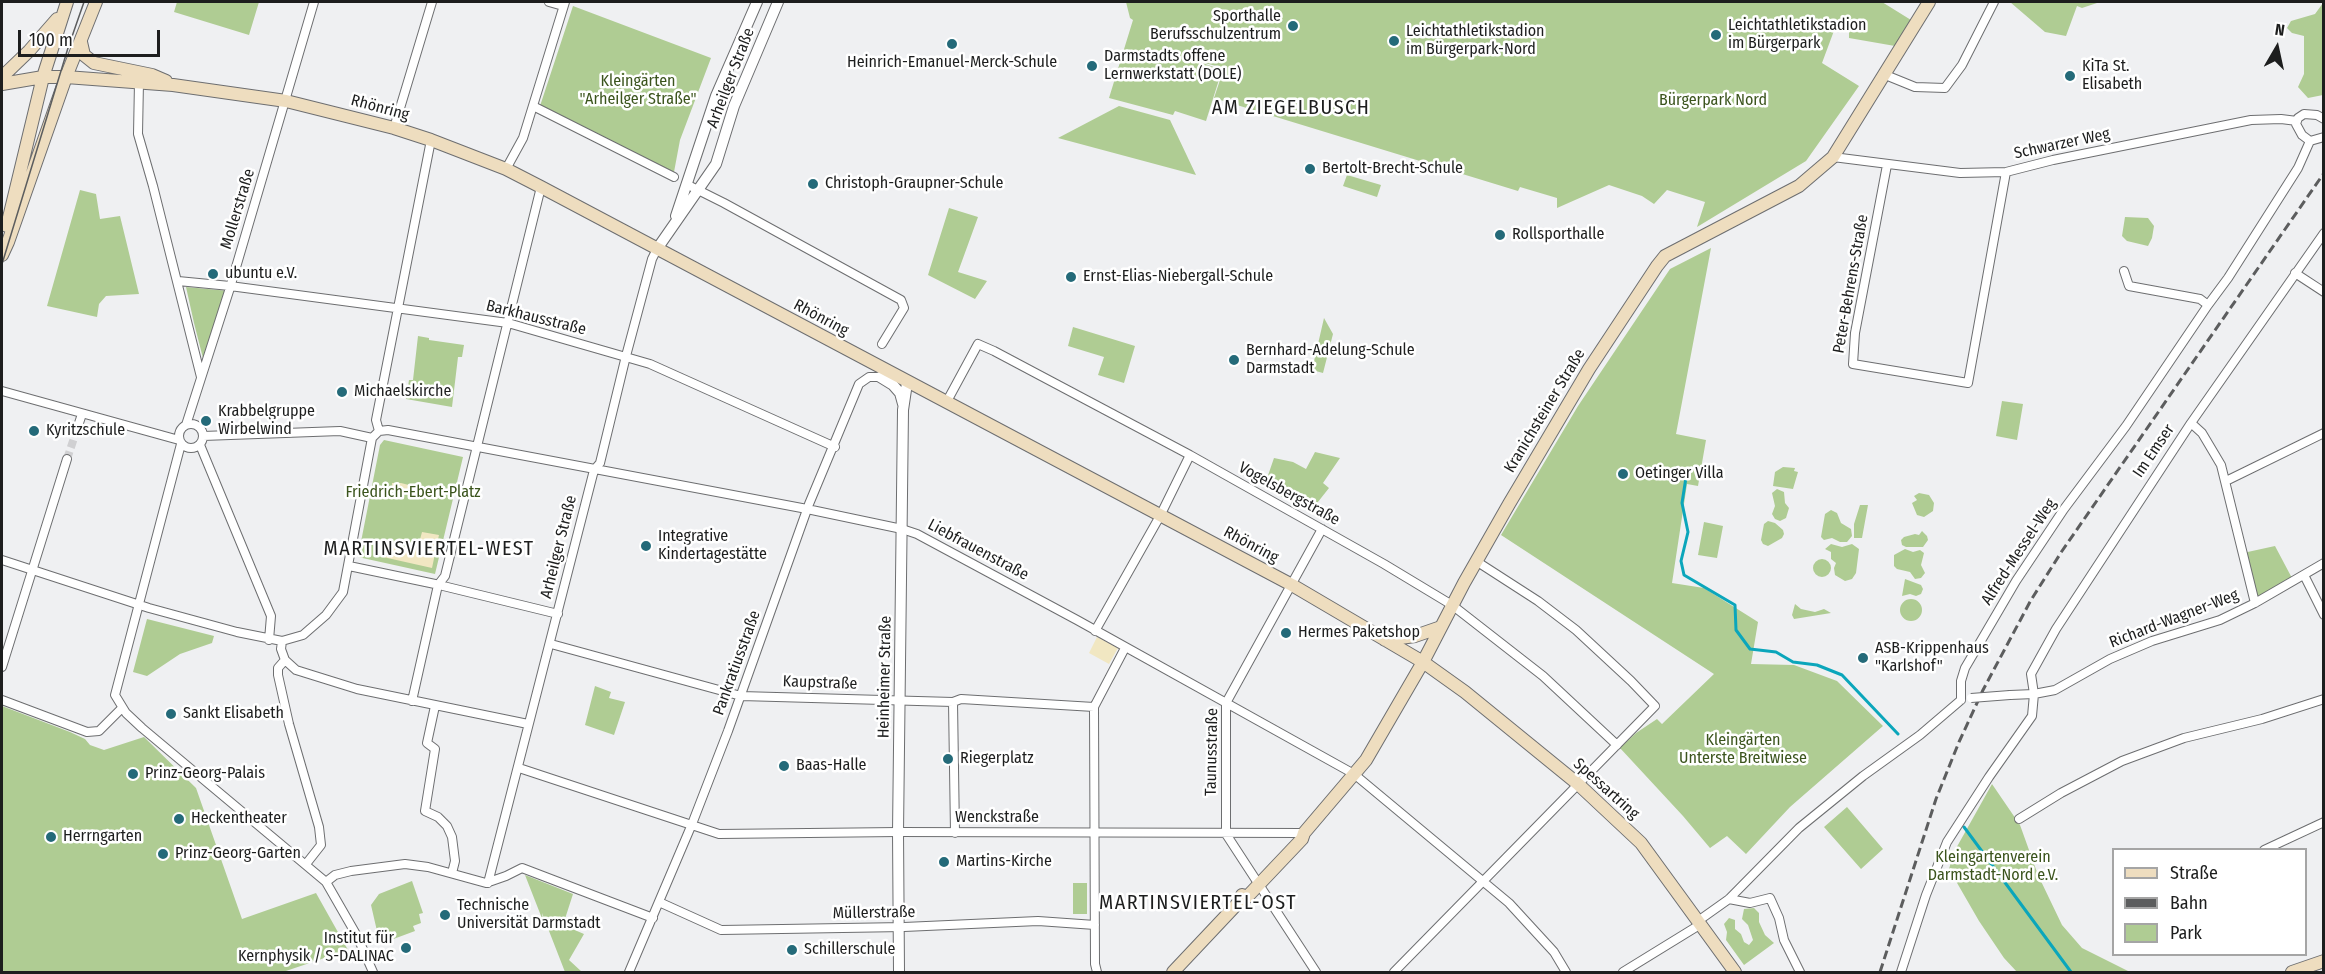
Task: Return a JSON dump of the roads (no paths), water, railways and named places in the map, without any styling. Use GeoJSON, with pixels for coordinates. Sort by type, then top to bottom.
{"type":"FeatureCollection","features":[{"type":"Feature","properties":{"kind":"main road"},"geometry":{"type":"LineString","coordinates":[[2,254],[43,78],[66,2]]}},
{"type":"Feature","properties":{"kind":"main road"},"geometry":{"type":"LineString","coordinates":[[2,254],[9,242],[66,77],[96,2]]}},
{"type":"Feature","properties":{"kind":"main road","name":"Kranichsteiner Straße"},"geometry":{"type":"LineString","coordinates":[[1173,972],[1302,839],[1304,833],[1366,760],[1423,662],[1476,561],[1589,369],[1665,256],[1799,186],[1833,157],[1929,2]]}},
{"type":"Feature","properties":{"kind":"main road"},"geometry":{"type":"LineString","coordinates":[[2,77],[60,16]]}},
{"type":"Feature","properties":{"kind":"main road","name":"Rhönring"},"geometry":{"type":"LineString","coordinates":[[81,42],[84,55],[94,63],[152,75],[173,85]]}},
{"type":"Feature","properties":{"kind":"main road","name":"Rhönring"},"geometry":{"type":"LineString","coordinates":[[2,84],[66,77],[173,85],[286,101],[394,128],[506,169],[1292,585],[1423,662]]}},
{"type":"Feature","properties":{"kind":"main road"},"geometry":{"type":"LineString","coordinates":[[819,336],[823,346],[880,377]]}},
{"type":"Feature","properties":{"kind":"main road"},"geometry":{"type":"LineString","coordinates":[[1386,640],[1416,636],[1441,627]]}},
{"type":"Feature","properties":{"kind":"main road","name":"Spessartring"},"geometry":{"type":"LineString","coordinates":[[1423,662],[1465,692],[1578,784],[1641,843],[1735,972]]}},
{"type":"Feature","properties":{"kind":"main road"},"geometry":{"type":"LineString","coordinates":[[2292,972],[2324,961]]}},
{"type":"Feature","properties":{"kind":"street","name":"Mollerstraße"},"geometry":{"type":"LineString","coordinates":[[186,425],[286,101],[298,51],[314,2]]}},
{"type":"Feature","properties":{"kind":"street"},"geometry":{"type":"LineString","coordinates":[[394,128],[432,2]]}},
{"type":"Feature","properties":{"kind":"street"},"geometry":{"type":"LineString","coordinates":[[506,169],[523,138],[564,4],[549,2]]}},
{"type":"Feature","properties":{"kind":"street","name":"Arheilger Straße"},"geometry":{"type":"LineString","coordinates":[[673,225],[716,96],[757,2]]}},
{"type":"Feature","properties":{"kind":"street","name":"Arheilger Straße"},"geometry":{"type":"LineString","coordinates":[[488,883],[594,470],[600,463],[652,259],[716,164],[734,106],[778,2]]}},
{"type":"Feature","properties":{"kind":"street"},"geometry":{"type":"LineString","coordinates":[[1883,74],[1915,87],[1945,88],[1962,65],[1994,2]]}},
{"type":"Feature","properties":{"kind":"street"},"geometry":{"type":"LineString","coordinates":[[139,82],[138,134],[202,378]]}},
{"type":"Feature","properties":{"kind":"street"},"geometry":{"type":"LineString","coordinates":[[533,106],[674,177]]}},
{"type":"Feature","properties":{"kind":"street","name":"Schwarzer Weg"},"geometry":{"type":"LineString","coordinates":[[1833,157],[1960,173],[2006,172],[2063,158],[2251,120],[2281,118],[2297,121],[2304,114],[2324,119]]}},
{"type":"Feature","properties":{"kind":"street"},"geometry":{"type":"LineString","coordinates":[[2297,121],[2299,132],[2310,141],[2323,137]]}},
{"type":"Feature","properties":{"kind":"street"},"geometry":{"type":"LineString","coordinates":[[2,560],[139,605],[269,640],[282,641],[303,635],[326,615],[343,592],[350,566],[431,140]]}},
{"type":"Feature","properties":{"kind":"street","name":"Alfred-Messel-Weg"},"geometry":{"type":"LineString","coordinates":[[1961,700],[1961,681],[1965,669],[2016,581],[2064,509],[2126,426],[2228,278],[2298,168],[2310,141]]}},
{"type":"Feature","properties":{"kind":"street","name":"Peter-Behrens-Straße"},"geometry":{"type":"LineString","coordinates":[[1887,165],[1855,333],[1853,364],[1968,383],[2006,172]]}},
{"type":"Feature","properties":{"kind":"street"},"geometry":{"type":"LineString","coordinates":[[686,184],[901,300],[904,307],[882,344]]}},
{"type":"Feature","properties":{"kind":"street"},"geometry":{"type":"LineString","coordinates":[[412,701],[438,585],[445,576],[541,187]]}},
{"type":"Feature","properties":{"kind":"street","name":"Im Emser"},"geometry":{"type":"LineString","coordinates":[[1901,972],[1947,842],[2032,716],[2034,694],[2031,674],[2056,628],[2191,423],[2324,233]]}},
{"type":"Feature","properties":{"kind":"street"},"geometry":{"type":"LineString","coordinates":[[2124,271],[2129,286],[2200,299],[2208,305]]}},
{"type":"Feature","properties":{"kind":"street"},"geometry":{"type":"LineString","coordinates":[[2295,273],[2324,292]]}},
{"type":"Feature","properties":{"kind":"street","name":"Barkhausstraße"},"geometry":{"type":"LineString","coordinates":[[178,281],[508,323],[650,364],[835,447]]}},
{"type":"Feature","properties":{"kind":"street","name":"Vogelsbergstraße"},"geometry":{"type":"LineString","coordinates":[[946,403],[978,344],[1190,455],[1452,605],[1543,676],[1617,745]]}},
{"type":"Feature","properties":{"kind":"street","name":"Pankratiusstraße"},"geometry":{"type":"LineString","coordinates":[[629,972],[692,824],[741,696],[807,509],[835,447],[859,384],[869,376],[880,377]]}},
{"type":"Feature","properties":{"kind":"street"},"geometry":{"type":"LineString","coordinates":[[880,377],[893,385],[900,393],[903,404]]}},
{"type":"Feature","properties":{"kind":"street","name":"Heinheimer Straße"},"geometry":{"type":"LineString","coordinates":[[899,972],[898,832],[903,404],[907,383]]}},
{"type":"Feature","properties":{"kind":"street"},"geometry":{"type":"LineString","coordinates":[[2,391],[180,442],[192,448],[201,440],[340,431],[375,434],[388,429],[477,447]]}},
{"type":"Feature","properties":{"kind":"street"},"geometry":{"type":"LineString","coordinates":[[76,432],[82,414]]}},
{"type":"Feature","properties":{"kind":"street"},"geometry":{"type":"LineString","coordinates":[[2191,423],[2202,433],[2226,481],[2255,603]]}},
{"type":"Feature","properties":{"kind":"street"},"geometry":{"type":"LineString","coordinates":[[269,640],[271,616],[201,440],[198,426],[186,425],[179,432],[180,442],[115,696],[122,708],[195,774],[326,882],[357,936],[373,972]]}},
{"type":"Feature","properties":{"kind":"street"},"geometry":{"type":"LineString","coordinates":[[2226,481],[2261,466],[2324,433]]}},
{"type":"Feature","properties":{"kind":"street","name":"Liebfrauenstraße"},"geometry":{"type":"LineString","coordinates":[[477,447],[807,509],[902,529],[923,537],[1354,774],[1483,880],[1534,929],[1554,952],[1566,972]]}},
{"type":"Feature","properties":{"kind":"street"},"geometry":{"type":"LineString","coordinates":[[1095,631],[1160,516],[1190,455]]}},
{"type":"Feature","properties":{"kind":"street"},"geometry":{"type":"LineString","coordinates":[[2,667],[31,569],[68,459]]}},
{"type":"Feature","properties":{"kind":"street","name":"Taunusstraße"},"geometry":{"type":"LineString","coordinates":[[1226,834],[1226,703],[1322,529]]}},
{"type":"Feature","properties":{"kind":"street"},"geometry":{"type":"LineString","coordinates":[[1394,972],[1654,706],[1631,681],[1576,630],[1538,601],[1476,561]]}},
{"type":"Feature","properties":{"kind":"street","name":"Richard-Wagner-Weg"},"geometry":{"type":"LineString","coordinates":[[1961,700],[2055,690],[2110,659],[2152,641],[2220,620],[2255,603],[2324,563]]}},
{"type":"Feature","properties":{"kind":"street"},"geometry":{"type":"LineString","coordinates":[[350,566],[558,614]]}},
{"type":"Feature","properties":{"kind":"street"},"geometry":{"type":"LineString","coordinates":[[2304,575],[2324,615]]}},
{"type":"Feature","properties":{"kind":"street"},"geometry":{"type":"LineString","coordinates":[[282,641],[281,650],[285,660],[296,670],[357,689],[528,724]]}},
{"type":"Feature","properties":{"kind":"street","name":"Kaupstraße"},"geometry":{"type":"LineString","coordinates":[[551,644],[741,696],[953,702],[961,699],[1094,707]]}},
{"type":"Feature","properties":{"kind":"street"},"geometry":{"type":"LineString","coordinates":[[1097,972],[1094,707],[1125,648]]}},
{"type":"Feature","properties":{"kind":"street"},"geometry":{"type":"LineString","coordinates":[[285,660],[278,668],[278,675],[289,724],[319,827],[321,844],[306,864]]}},
{"type":"Feature","properties":{"kind":"street"},"geometry":{"type":"LineString","coordinates":[[2019,819],[2061,792],[2122,761],[2184,738],[2262,719],[2324,699]]}},
{"type":"Feature","properties":{"kind":"street"},"geometry":{"type":"LineString","coordinates":[[2,700],[87,732],[99,731],[122,708]]}},
{"type":"Feature","properties":{"kind":"street"},"geometry":{"type":"LineString","coordinates":[[1623,972],[1700,923],[1729,899],[1799,828],[1863,776],[1920,735],[1961,700]]}},
{"type":"Feature","properties":{"kind":"street"},"geometry":{"type":"LineString","coordinates":[[953,702],[955,833]]}},
{"type":"Feature","properties":{"kind":"street"},"geometry":{"type":"LineString","coordinates":[[435,706],[427,743],[435,749],[425,811],[438,817],[447,826],[452,837],[455,861],[452,873]]}},
{"type":"Feature","properties":{"kind":"street","name":"Wenckstraße"},"geometry":{"type":"LineString","coordinates":[[519,768],[719,834],[1304,833]]}},
{"type":"Feature","properties":{"kind":"street"},"geometry":{"type":"LineString","coordinates":[[2266,848],[2324,822]]}},
{"type":"Feature","properties":{"kind":"street"},"geometry":{"type":"LineString","coordinates":[[1226,834],[1316,972]]}},
{"type":"Feature","properties":{"kind":"street"},"geometry":{"type":"LineString","coordinates":[[326,882],[336,875],[351,871],[405,864],[488,883],[522,868],[653,918]]}},
{"type":"Feature","properties":{"kind":"street"},"geometry":{"type":"LineString","coordinates":[[1729,899],[1750,903],[1770,898],[1779,918],[1784,940],[1800,972]]}},
{"type":"Feature","properties":{"kind":"street","name":"Müllerstraße"},"geometry":{"type":"LineString","coordinates":[[659,902],[721,930],[898,927],[1038,921],[1095,925]]}},
{"type":"Feature","properties":{"kind":"waterway"},"geometry":{"type":"LineString","coordinates":[[1687,471],[1682,503],[1688,532],[1681,561],[1684,575],[1735,605],[1736,630],[1750,649],[1776,652],[1793,662],[1817,665],[1842,675],[1898,734]]}},
{"type":"Feature","properties":{"kind":"waterway"},"geometry":{"type":"LineString","coordinates":[[1964,827],[2071,972]]}},
{"type":"Feature","properties":{"kind":"tunnel"},"geometry":{"type":"LineString","coordinates":[[67,459],[76,432]]}},
{"type":"Feature","properties":{"kind":"tram line"},"geometry":{"type":"LineString","coordinates":[[2,264],[84,2]]}},
{"type":"Feature","properties":{"kind":"railway"},"geometry":{"type":"LineString","coordinates":[[1880,972],[1936,799],[1959,742],[1983,690],[2031,600],[2062,551],[2324,173]]}},
{"type":"Feature","properties":{"kind":"place","name":"Sporthalle Berufsschulzentrum"},"geometry":{"type":"Point","coordinates":[1293,26]}},
{"type":"Feature","properties":{"kind":"place","name":"Leichtathletikstadion im Bürgerpark"},"geometry":{"type":"Point","coordinates":[1716,35]}},
{"type":"Feature","properties":{"kind":"place","name":"Leichtathletikstadion im Bürgerpark-Nord"},"geometry":{"type":"Point","coordinates":[1394,41]}},
{"type":"Feature","properties":{"kind":"place","name":"Heinrich-Emanuel-Merck-Schule"},"geometry":{"type":"Point","coordinates":[952,44]}},
{"type":"Feature","properties":{"kind":"place","name":"Darmstadts offene Lernwerkstatt (DOLE)"},"geometry":{"type":"Point","coordinates":[1092,66]}},
{"type":"Feature","properties":{"kind":"place","name":"KiTa St. Elisabeth"},"geometry":{"type":"Point","coordinates":[2070,76]}},
{"type":"Feature","properties":{"kind":"place","name":"Bertolt-Brecht-Schule"},"geometry":{"type":"Point","coordinates":[1310,169]}},
{"type":"Feature","properties":{"kind":"place","name":"Christoph-Graupner-Schule"},"geometry":{"type":"Point","coordinates":[813,184]}},
{"type":"Feature","properties":{"kind":"place","name":"Rollsporthalle"},"geometry":{"type":"Point","coordinates":[1500,235]}},
{"type":"Feature","properties":{"kind":"place","name":"ubuntu e.V."},"geometry":{"type":"Point","coordinates":[213,274]}},
{"type":"Feature","properties":{"kind":"place","name":"Ernst-Elias-Niebergall-Schule"},"geometry":{"type":"Point","coordinates":[1071,277]}},
{"type":"Feature","properties":{"kind":"place","name":"Bernhard-Adelung-Schule Darmstadt"},"geometry":{"type":"Point","coordinates":[1234,360]}},
{"type":"Feature","properties":{"kind":"place","name":"Michaelskirche"},"geometry":{"type":"Point","coordinates":[342,392]}},
{"type":"Feature","properties":{"kind":"place","name":"Krabbelgruppe Wirbelwind"},"geometry":{"type":"Point","coordinates":[206,421]}},
{"type":"Feature","properties":{"kind":"place","name":"Kyritzschule"},"geometry":{"type":"Point","coordinates":[34,431]}},
{"type":"Feature","properties":{"kind":"place","name":"Oetinger Villa"},"geometry":{"type":"Point","coordinates":[1623,474]}},
{"type":"Feature","properties":{"kind":"place","name":"Integrative Kindertagestätte"},"geometry":{"type":"Point","coordinates":[646,546]}},
{"type":"Feature","properties":{"kind":"place","name":"Hermes Paketshop"},"geometry":{"type":"Point","coordinates":[1286,633]}},
{"type":"Feature","properties":{"kind":"place","name":"ASB-Krippenhaus \"Karlshof\""},"geometry":{"type":"Point","coordinates":[1863,658]}},
{"type":"Feature","properties":{"kind":"place","name":"Sankt Elisabeth"},"geometry":{"type":"Point","coordinates":[171,714]}},
{"type":"Feature","properties":{"kind":"place","name":"Riegerplatz"},"geometry":{"type":"Point","coordinates":[948,759]}},
{"type":"Feature","properties":{"kind":"place","name":"Baas-Halle"},"geometry":{"type":"Point","coordinates":[784,766]}},
{"type":"Feature","properties":{"kind":"place","name":"Prinz-Georg-Palais"},"geometry":{"type":"Point","coordinates":[133,774]}},
{"type":"Feature","properties":{"kind":"place","name":"Heckentheater"},"geometry":{"type":"Point","coordinates":[179,819]}},
{"type":"Feature","properties":{"kind":"place","name":"Herrngarten"},"geometry":{"type":"Point","coordinates":[51,837]}},
{"type":"Feature","properties":{"kind":"place","name":"Prinz-Georg-Garten"},"geometry":{"type":"Point","coordinates":[163,854]}},
{"type":"Feature","properties":{"kind":"place","name":"Martins-Kirche"},"geometry":{"type":"Point","coordinates":[944,862]}},
{"type":"Feature","properties":{"kind":"place","name":"Technische Universität Darmstadt"},"geometry":{"type":"Point","coordinates":[445,915]}},
{"type":"Feature","properties":{"kind":"place","name":"Institut für Kernphysik / S-DALINAC"},"geometry":{"type":"Point","coordinates":[406,948]}},
{"type":"Feature","properties":{"kind":"place","name":"Schillerschule"},"geometry":{"type":"Point","coordinates":[792,950]}},
{"type":"Feature","properties":{"kind":"district","name":"AM ZIEGELBUSCH"},"geometry":{"type":"Point","coordinates":[1291,108]}},
{"type":"Feature","properties":{"kind":"district","name":"MARTINSVIERTEL-WEST"},"geometry":{"type":"Point","coordinates":[429,549]}},
{"type":"Feature","properties":{"kind":"district","name":"MARTINSVIERTEL-OST"},"geometry":{"type":"Point","coordinates":[1198,903]}},
{"type":"Feature","properties":{"kind":"park label","name":"Kleingärten \"Arheilger Straße\""},"geometry":{"type":"Point","coordinates":[638,91]}},
{"type":"Feature","properties":{"kind":"park label","name":"Bürgerpark Nord"},"geometry":{"type":"Point","coordinates":[1713,101]}},
{"type":"Feature","properties":{"kind":"park label","name":"Friedrich-Ebert-Platz"},"geometry":{"type":"Point","coordinates":[413,493]}},
{"type":"Feature","properties":{"kind":"park label","name":"Kleingärten Unterste Breitwiese"},"geometry":{"type":"Point","coordinates":[1743,750]}},
{"type":"Feature","properties":{"kind":"park label","name":"Kleingartenverein Darmstadt-Nord e.V."},"geometry":{"type":"Point","coordinates":[1993,867]}}]}
